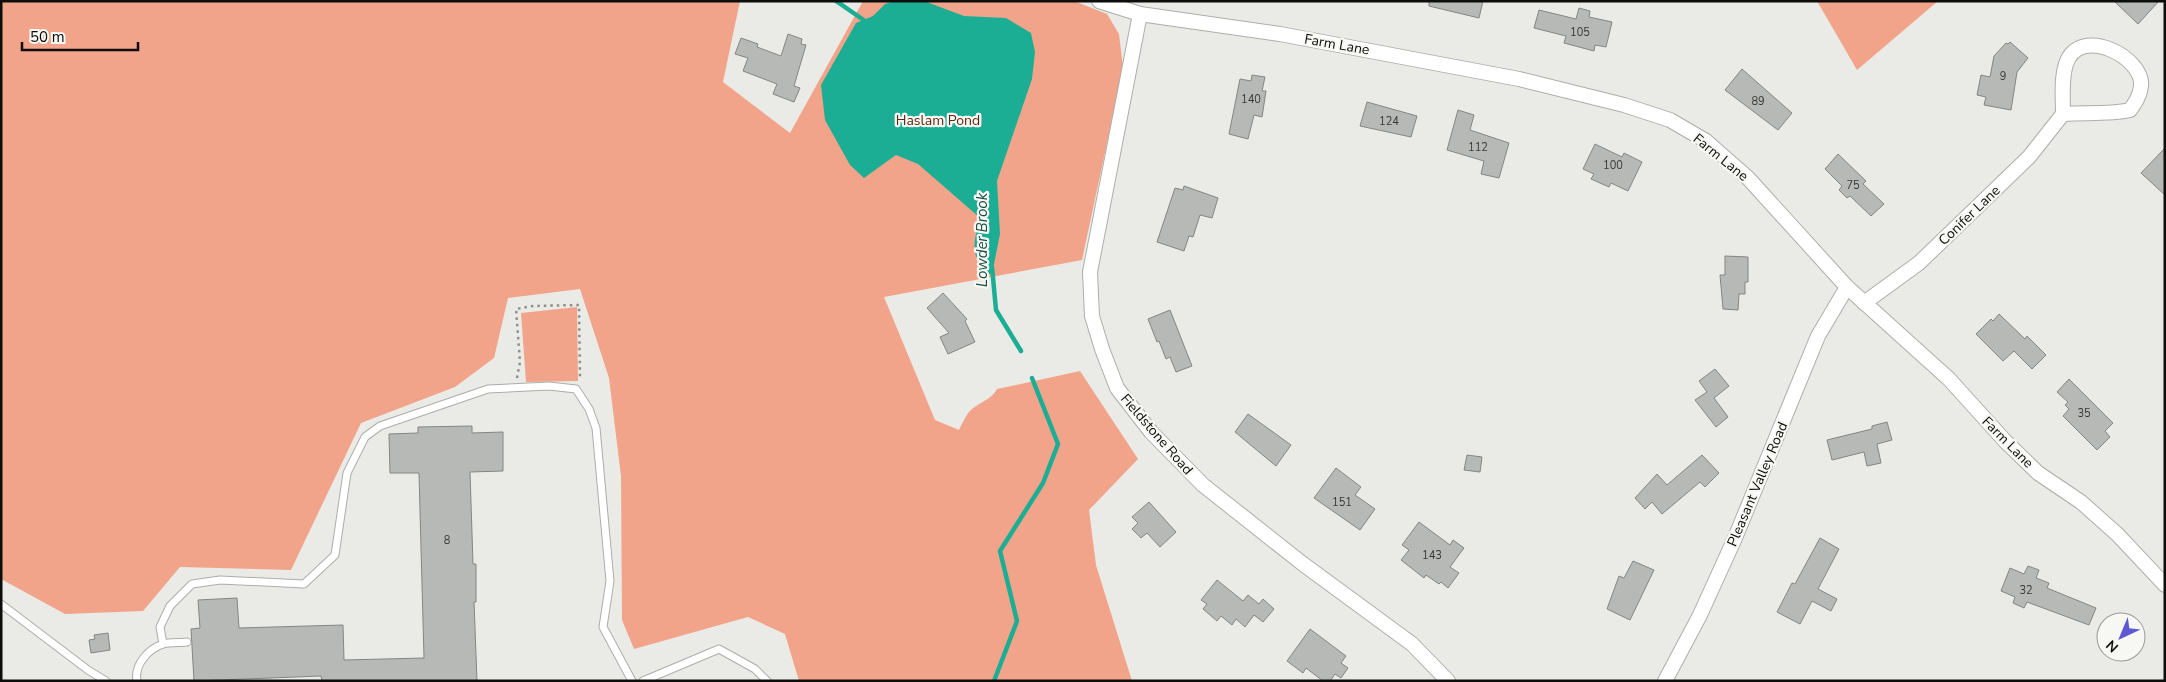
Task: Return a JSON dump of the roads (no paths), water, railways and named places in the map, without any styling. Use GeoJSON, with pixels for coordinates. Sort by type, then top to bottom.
{"type":"FeatureCollection","features":[{"type":"Feature","properties":{"kind":"street","name":"Farm Lane"},"geometry":{"type":"LineString","coordinates":[[1099,1],[1140,14],[1280,34],[1519,78],[1624,105],[1670,120],[1706,141],[1748,178],[1847,287],[1949,379],[2005,441],[2038,473],[2081,502],[2117,534],[2165,585]]}},
{"type":"Feature","properties":{"kind":"street","name":"Fieldstone Road"},"geometry":{"type":"LineString","coordinates":[[1140,14],[1124,105],[1098,223],[1090,272],[1092,316],[1116,388],[1151,432],[1203,486],[1303,564],[1412,644],[1448,681]]}},
{"type":"Feature","properties":{"kind":"street"},"geometry":{"type":"LineString","coordinates":[[2088,44],[2104,46],[2123,57],[2137,72],[2142,84],[2138,99],[2130,110],[2114,114],[2089,112],[2063,114],[2066,64],[2072,52],[2088,44]]}},
{"type":"Feature","properties":{"kind":"street","name":"Conifer Lane"},"geometry":{"type":"LineString","coordinates":[[1864,303],[1919,263],[2029,157],[2063,114]]}},
{"type":"Feature","properties":{"kind":"street","name":"Pleasant Valley Road"},"geometry":{"type":"LineString","coordinates":[[1665,681],[1700,615],[1727,555],[1818,336],[1847,287]]}},
{"type":"Feature","properties":{"kind":"lane"},"geometry":{"type":"LineString","coordinates":[[163,644],[160,627],[170,606],[192,584],[220,580],[304,584],[335,555],[347,473],[365,436],[380,426],[488,389],[549,386],[576,389],[589,408],[596,428],[610,581],[603,627],[632,681]]}},
{"type":"Feature","properties":{"kind":"lane"},"geometry":{"type":"LineString","coordinates":[[1,604],[88,670],[106,681]]}},
{"type":"Feature","properties":{"kind":"lane"},"geometry":{"type":"LineString","coordinates":[[137,681],[138,666],[143,658],[163,644],[187,642]]}},
{"type":"Feature","properties":{"kind":"lane"},"geometry":{"type":"LineString","coordinates":[[643,681],[719,649],[755,669],[766,681]]}},
{"type":"Feature","properties":{"kind":"water"},"geometry":{"type":"Polygon","coordinates":[[[895,1],[924,1],[964,16],[1006,18],[1031,33],[1035,52],[1032,79],[997,181],[1000,234],[992,274],[986,274],[975,253],[979,217],[918,164],[896,155],[864,178],[850,165],[825,120],[821,85],[856,23],[873,16],[885,4],[895,1]]]}},
{"type":"Feature","properties":{"kind":"waterway","name":"Lowder Brook"},"geometry":{"type":"LineString","coordinates":[[836,1],[868,23]]}},
{"type":"Feature","properties":{"kind":"waterway","name":"Lowder Brook"},"geometry":{"type":"LineString","coordinates":[[992,267],[996,310],[1021,351]]}},
{"type":"Feature","properties":{"kind":"waterway","name":"Lowder Brook"},"geometry":{"type":"LineString","coordinates":[[994,681],[1017,621],[1000,551],[1043,483],[1058,444],[1032,378]]}},
{"type":"Feature","properties":{"kind":"park label","name":"Haslam Pond"},"geometry":{"type":"Point","coordinates":[938,120]}}]}
